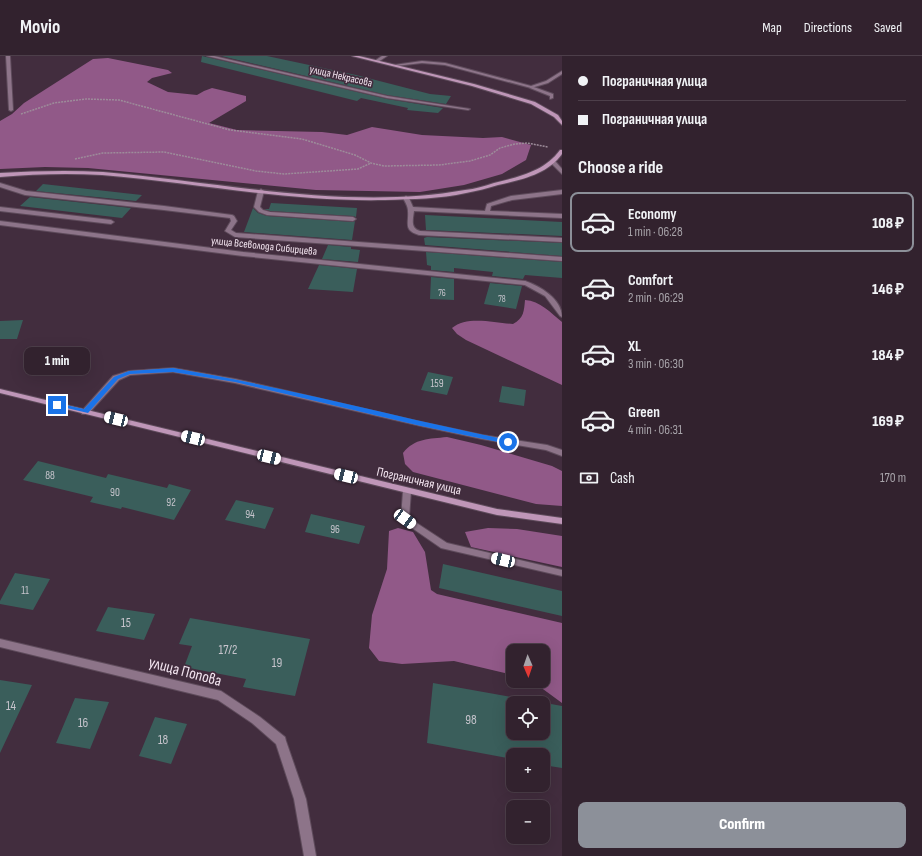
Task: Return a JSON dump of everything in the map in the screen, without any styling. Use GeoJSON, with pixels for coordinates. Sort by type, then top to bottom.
{"type":"FeatureCollection","features":[{"type":"Feature","properties":{"kind":"main road"},"geometry":{"type":"LineString","coordinates":[[354,56],[396,65],[473,85],[533,103],[556,116],[562,124]]}},
{"type":"Feature","properties":{"kind":"main road"},"geometry":{"type":"LineString","coordinates":[[0,175],[39,173],[101,174],[261,191],[356,198],[406,198],[454,194],[499,185],[544,168],[553,162],[562,151]]}},
{"type":"Feature","properties":{"kind":"main road","name":"Пограничная улица"},"geometry":{"type":"LineString","coordinates":[[0,391],[497,512],[562,521]]}},
{"type":"Feature","properties":{"kind":"street"},"geometry":{"type":"LineString","coordinates":[[8,56],[11,110]]}},
{"type":"Feature","properties":{"kind":"street","name":"улица Некрасова"},"geometry":{"type":"LineString","coordinates":[[209,56],[387,96],[468,110]]}},
{"type":"Feature","properties":{"kind":"street"},"geometry":{"type":"LineString","coordinates":[[377,61],[385,56]]}},
{"type":"Feature","properties":{"kind":"street"},"geometry":{"type":"LineString","coordinates":[[413,62],[423,56]]}},
{"type":"Feature","properties":{"kind":"street"},"geometry":{"type":"LineString","coordinates":[[396,65],[413,62],[445,64],[531,87],[552,95],[551,98]]}},
{"type":"Feature","properties":{"kind":"street"},"geometry":{"type":"LineString","coordinates":[[531,87],[548,82],[562,72]]}},
{"type":"Feature","properties":{"kind":"street"},"geometry":{"type":"LineString","coordinates":[[553,162],[562,172]]}},
{"type":"Feature","properties":{"kind":"street"},"geometry":{"type":"LineString","coordinates":[[0,185],[25,193],[232,217],[234,221],[228,232],[236,235],[562,259]]}},
{"type":"Feature","properties":{"kind":"street"},"geometry":{"type":"LineString","coordinates":[[261,191],[257,207],[261,211],[269,214],[354,219]]}},
{"type":"Feature","properties":{"kind":"street"},"geometry":{"type":"LineString","coordinates":[[487,213],[489,205],[511,198],[562,192]]}},
{"type":"Feature","properties":{"kind":"street"},"geometry":{"type":"LineString","coordinates":[[406,198],[411,209],[410,227],[413,231],[419,233],[562,240]]}},
{"type":"Feature","properties":{"kind":"street"},"geometry":{"type":"LineString","coordinates":[[0,208],[112,222]]}},
{"type":"Feature","properties":{"kind":"street"},"geometry":{"type":"LineString","coordinates":[[411,209],[562,216]]}},
{"type":"Feature","properties":{"kind":"street","name":"улица Всеволода Сибирцева"},"geometry":{"type":"LineString","coordinates":[[0,223],[243,254],[525,283],[547,295],[562,315]]}},
{"type":"Feature","properties":{"kind":"street"},"geometry":{"type":"LineString","coordinates":[[85,412],[116,378],[129,373],[173,370],[235,380],[428,426],[547,448],[562,453]]}},
{"type":"Feature","properties":{"kind":"street"},"geometry":{"type":"LineString","coordinates":[[407,491],[405,519],[444,546],[562,573]]}},
{"type":"Feature","properties":{"kind":"street","name":"улица Попова"},"geometry":{"type":"LineString","coordinates":[[0,643],[221,696],[256,720],[281,741],[300,799],[310,856]]}},
{"type":"Feature","properties":{"kind":"path"},"geometry":{"type":"LineString","coordinates":[[19,115],[54,103],[86,99],[119,100],[230,130],[302,139],[355,155],[371,163],[384,166],[470,161],[490,155],[500,148],[514,144],[527,143],[548,147]]}},
{"type":"Feature","properties":{"kind":"path"},"geometry":{"type":"LineString","coordinates":[[68,160],[103,153],[164,152],[256,171],[284,174],[358,169],[371,163]]}},
{"type":"Feature","properties":{"kind":"shaded area"},"geometry":{"type":"Polygon","coordinates":[[[108,58],[168,70],[172,73],[152,78],[147,82],[168,92],[197,95],[212,88],[246,96],[246,101],[209,123],[237,130],[322,132],[347,135],[372,127],[422,135],[483,138],[502,137],[531,145],[526,160],[502,174],[464,185],[420,192],[316,190],[88,168],[45,167],[0,169],[0,121],[12,114],[24,103],[93,59],[108,58]]]}},
{"type":"Feature","properties":{"kind":"shaded area"},"geometry":{"type":"Polygon","coordinates":[[[525,300],[540,305],[562,322],[562,385],[466,340],[457,334],[452,328],[458,324],[473,321],[490,321],[513,324],[517,322],[524,311],[525,300]]]}},
{"type":"Feature","properties":{"kind":"shaded area"},"geometry":{"type":"Polygon","coordinates":[[[447,437],[481,445],[552,466],[562,471],[562,506],[536,504],[413,472],[405,464],[403,453],[412,444],[428,439],[447,437]]]}},
{"type":"Feature","properties":{"kind":"shaded area"},"geometry":{"type":"Polygon","coordinates":[[[398,528],[413,532],[425,552],[431,590],[437,594],[562,623],[562,703],[542,688],[550,688],[550,644],[506,644],[506,673],[454,661],[402,664],[379,661],[369,648],[372,615],[387,569],[389,531],[398,528]]]}},
{"type":"Feature","properties":{"kind":"shaded area"},"geometry":{"type":"Polygon","coordinates":[[[488,528],[517,529],[562,536],[562,567],[471,547],[465,532],[488,528]]]}},
{"type":"Feature","properties":{"kind":"building"},"geometry":{"type":"Polygon","coordinates":[[[202,56],[387,99],[443,108],[438,113],[407,110],[408,108],[361,98],[357,101],[201,62],[202,56]]]}},
{"type":"Feature","properties":{"kind":"building"},"geometry":{"type":"Polygon","coordinates":[[[221,56],[267,56],[356,75],[430,94],[451,96],[446,104],[387,95],[221,56]]]}},
{"type":"Feature","properties":{"kind":"building"},"geometry":{"type":"Polygon","coordinates":[[[43,184],[142,195],[136,201],[36,191],[43,184]]]}},
{"type":"Feature","properties":{"kind":"building"},"geometry":{"type":"Polygon","coordinates":[[[30,197],[131,208],[122,218],[20,206],[30,197]]]}},
{"type":"Feature","properties":{"kind":"building"},"geometry":{"type":"Polygon","coordinates":[[[271,203],[357,208],[356,217],[270,211],[264,209],[269,209],[271,203]]]}},
{"type":"Feature","properties":{"kind":"building"},"geometry":{"type":"Polygon","coordinates":[[[253,208],[258,213],[267,216],[355,221],[352,240],[244,232],[253,208]]]}},
{"type":"Feature","properties":{"kind":"building"},"geometry":{"type":"Polygon","coordinates":[[[425,215],[562,222],[562,236],[426,230],[425,215]]]}},
{"type":"Feature","properties":{"kind":"building"},"geometry":{"type":"Polygon","coordinates":[[[424,238],[562,243],[562,256],[425,245],[424,238]]]}},
{"type":"Feature","properties":{"kind":"building"},"geometry":{"type":"Polygon","coordinates":[[[328,245],[351,247],[351,249],[360,250],[358,262],[322,259],[328,245]]]}},
{"type":"Feature","properties":{"kind":"building"},"geometry":{"type":"Polygon","coordinates":[[[426,252],[562,262],[562,278],[525,275],[523,279],[492,276],[493,272],[454,268],[454,272],[431,270],[431,266],[427,265],[426,252]]]}},
{"type":"Feature","properties":{"kind":"building"},"geometry":{"type":"Polygon","coordinates":[[[319,265],[357,269],[353,292],[308,289],[319,265]]]}},
{"type":"Feature","properties":{"kind":"building"},"geometry":{"type":"Polygon","coordinates":[[[431,277],[454,279],[454,300],[430,299],[431,277]]]}},
{"type":"Feature","properties":{"kind":"building"},"geometry":{"type":"Polygon","coordinates":[[[490,283],[522,286],[516,309],[484,304],[490,283]]]}},
{"type":"Feature","properties":{"kind":"building"},"geometry":{"type":"Polygon","coordinates":[[[23,320],[17,339],[0,339],[0,321],[23,320]]]}},
{"type":"Feature","properties":{"kind":"building"},"geometry":{"type":"Polygon","coordinates":[[[428,372],[453,377],[447,395],[421,390],[428,372]]]}},
{"type":"Feature","properties":{"kind":"building"},"geometry":{"type":"Polygon","coordinates":[[[502,386],[526,390],[524,406],[499,402],[502,386]]]}},
{"type":"Feature","properties":{"kind":"building"},"geometry":{"type":"Polygon","coordinates":[[[38,461],[106,478],[108,474],[167,488],[169,484],[191,490],[174,520],[122,507],[121,509],[90,502],[93,497],[23,480],[38,461]]]}},
{"type":"Feature","properties":{"kind":"building"},"geometry":{"type":"Polygon","coordinates":[[[236,500],[274,508],[265,529],[225,520],[236,500]]]}},
{"type":"Feature","properties":{"kind":"building"},"geometry":{"type":"Polygon","coordinates":[[[311,514],[365,526],[359,544],[305,532],[311,514]]]}},
{"type":"Feature","properties":{"kind":"building"},"geometry":{"type":"Polygon","coordinates":[[[443,564],[562,591],[562,616],[439,588],[443,564]]]}},
{"type":"Feature","properties":{"kind":"building"},"geometry":{"type":"Polygon","coordinates":[[[15,573],[50,579],[33,610],[0,604],[0,601],[15,573]]]}},
{"type":"Feature","properties":{"kind":"building"},"geometry":{"type":"Polygon","coordinates":[[[108,607],[155,614],[144,640],[96,631],[108,607]]]}},
{"type":"Feature","properties":{"kind":"building"},"geometry":{"type":"Polygon","coordinates":[[[190,618],[310,639],[295,696],[243,687],[246,679],[184,667],[192,646],[179,644],[190,618]]]}},
{"type":"Feature","properties":{"kind":"building"},"geometry":{"type":"Polygon","coordinates":[[[0,680],[32,685],[0,753],[0,680]]]}},
{"type":"Feature","properties":{"kind":"building"},"geometry":{"type":"Polygon","coordinates":[[[433,683],[506,696],[506,740],[550,740],[550,704],[562,706],[562,768],[550,766],[550,748],[506,748],[506,758],[427,743],[433,683]]]}},
{"type":"Feature","properties":{"kind":"building"},"geometry":{"type":"Polygon","coordinates":[[[75,698],[109,702],[90,749],[56,743],[75,698]]]}},
{"type":"Feature","properties":{"kind":"building"},"geometry":{"type":"Polygon","coordinates":[[[155,717],[187,724],[171,764],[139,756],[155,717]]]}},
{"type":"Feature","properties":{"kind":"route"},"geometry":{"type":"LineString","coordinates":[[57,405],[85,412],[116,378],[129,373],[173,370],[235,380],[421,424],[508,442]]}}]}
